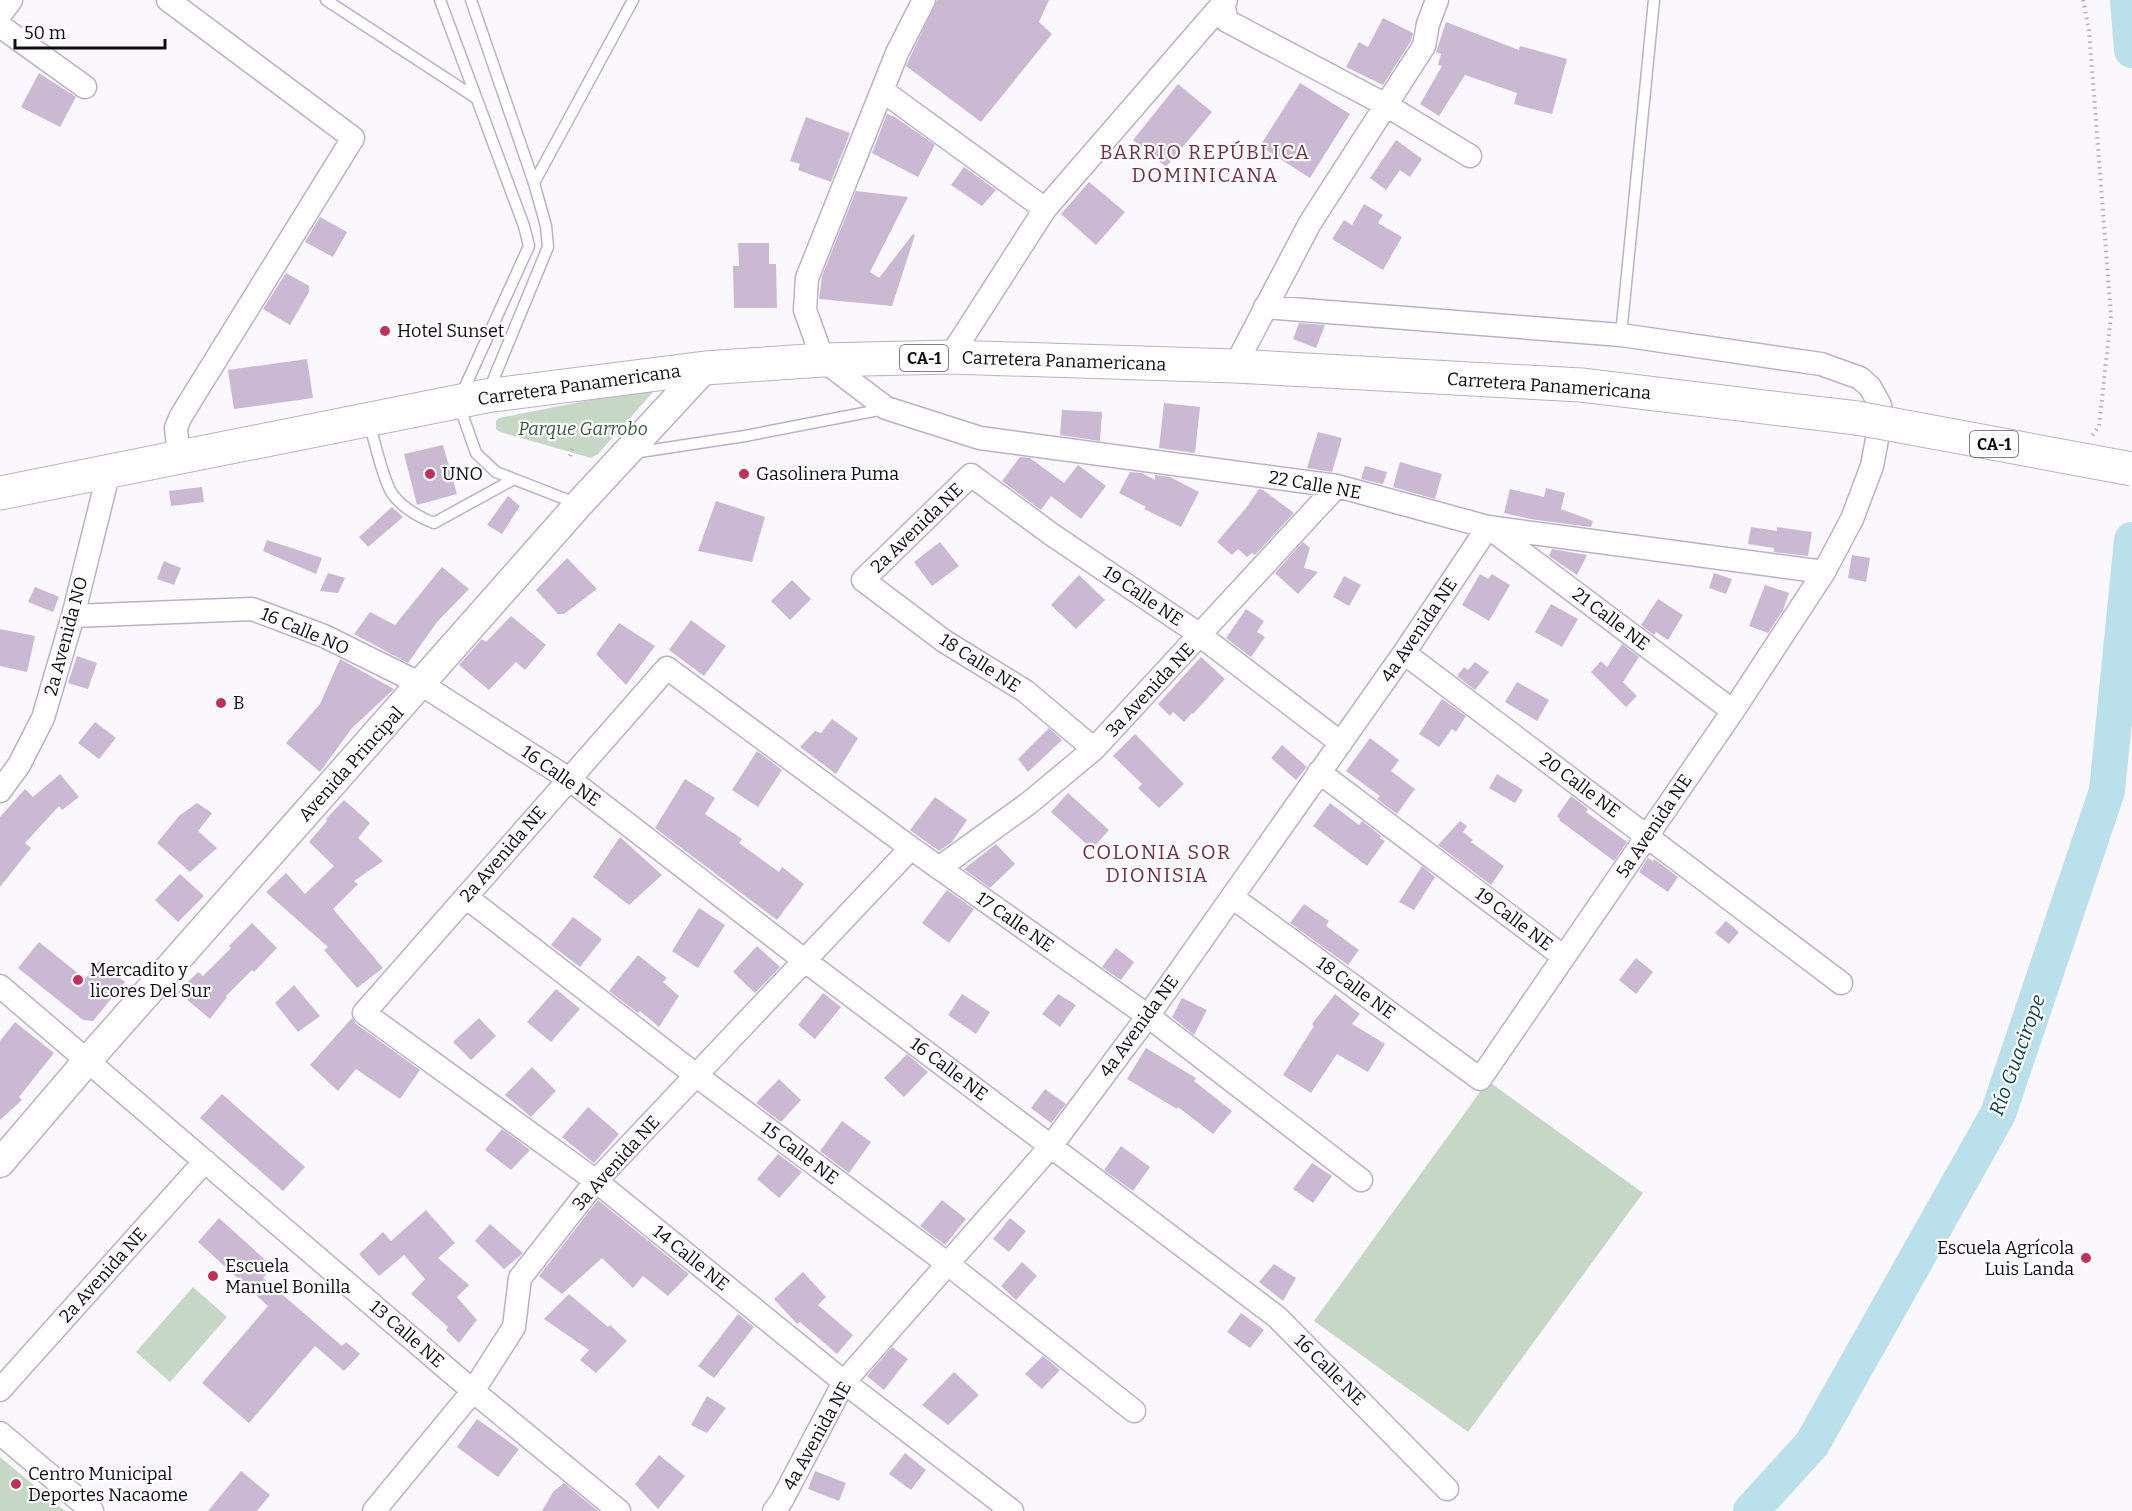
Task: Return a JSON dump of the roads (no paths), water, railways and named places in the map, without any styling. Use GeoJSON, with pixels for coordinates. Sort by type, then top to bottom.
{"type":"FeatureCollection","features":[{"type":"Feature","properties":{"kind":"highway","name":"Carretera Panamericana"},"geometry":{"type":"LineString","coordinates":[[0,493],[472,399],[705,368],[823,360],[950,357],[1235,366],[1581,385],[1857,418],[2132,469]]}},
{"type":"Feature","properties":{"kind":"street"},"geometry":{"type":"LineString","coordinates":[[0,15],[11,0]]}},
{"type":"Feature","properties":{"kind":"street"},"geometry":{"type":"LineString","coordinates":[[168,0],[353,138],[181,416],[176,428],[179,458]]}},
{"type":"Feature","properties":{"kind":"street"},"geometry":{"type":"LineString","coordinates":[[823,360],[805,310],[807,278],[897,53],[924,0]]}},
{"type":"Feature","properties":{"kind":"street"},"geometry":{"type":"LineString","coordinates":[[1235,366],[1310,223],[1424,46],[1428,24],[1437,0]]}},
{"type":"Feature","properties":{"kind":"street"},"geometry":{"type":"LineString","coordinates":[[1224,1],[1227,21],[1386,105],[1470,156]]}},
{"type":"Feature","properties":{"kind":"street"},"geometry":{"type":"LineString","coordinates":[[950,357],[1045,209],[1224,1]]}},
{"type":"Feature","properties":{"kind":"street"},"geometry":{"type":"LineString","coordinates":[[0,26],[85,87]]}},
{"type":"Feature","properties":{"kind":"street"},"geometry":{"type":"LineString","coordinates":[[883,91],[1045,209]]}},
{"type":"Feature","properties":{"kind":"street","name":"5a Avenida NE"},"geometry":{"type":"LineString","coordinates":[[1265,307],[1620,335],[1821,364],[1850,373],[1870,387],[1880,405],[1881,417],[1872,466],[1852,519],[1824,572],[1733,711],[1480,1079]]}},
{"type":"Feature","properties":{"kind":"street","name":"22 Calle NE"},"geometry":{"type":"LineString","coordinates":[[823,360],[886,408],[980,438],[1337,486],[1488,527],[1824,572]]}},
{"type":"Feature","properties":{"kind":"street","name":"Avenida Principal"},"geometry":{"type":"LineString","coordinates":[[0,1163],[88,1060],[579,504],[705,368]]}},
{"type":"Feature","properties":{"kind":"street"},"geometry":{"type":"LineString","coordinates":[[971,475],[980,438]]}},
{"type":"Feature","properties":{"kind":"street","name":"2a Avenida NO"},"geometry":{"type":"LineString","coordinates":[[0,790],[19,765],[43,718],[73,616],[109,471]]}},
{"type":"Feature","properties":{"kind":"street","name":"2a Avenida NE"},"geometry":{"type":"LineString","coordinates":[[863,580],[971,475]]}},
{"type":"Feature","properties":{"kind":"street","name":"19 Calle NE"},"geometry":{"type":"LineString","coordinates":[[971,475],[1051,534],[1200,636],[1341,743]]}},
{"type":"Feature","properties":{"kind":"street","name":"3a Avenida NE"},"geometry":{"type":"LineString","coordinates":[[939,868],[1029,803],[1094,749],[1337,486]]}},
{"type":"Feature","properties":{"kind":"street","name":"4a Avenida NE"},"geometry":{"type":"LineString","coordinates":[[774,1511],[844,1382],[1051,1146],[1148,1016],[1341,743],[1488,527]]}},
{"type":"Feature","properties":{"kind":"street","name":"21 Calle NE"},"geometry":{"type":"LineString","coordinates":[[1488,527],[1733,711]]}},
{"type":"Feature","properties":{"kind":"street","name":"18 Calle NE"},"geometry":{"type":"LineString","coordinates":[[863,580],[944,641],[1024,691],[1094,749]]}},
{"type":"Feature","properties":{"kind":"street","name":"16 Calle NO"},"geometry":{"type":"LineString","coordinates":[[73,616],[252,609],[324,636],[421,684]]}},
{"type":"Feature","properties":{"kind":"street","name":"20 Calle NE"},"geometry":{"type":"LineString","coordinates":[[1404,653],[1841,983]]}},
{"type":"Feature","properties":{"kind":"street","name":"2a Avenida NE"},"geometry":{"type":"LineString","coordinates":[[364,1013],[667,668]]}},
{"type":"Feature","properties":{"kind":"street","name":"17 Calle NE"},"geometry":{"type":"LineString","coordinates":[[667,668],[911,848],[1148,1016],[1361,1180]]}},
{"type":"Feature","properties":{"kind":"street","name":"16 Calle NE"},"geometry":{"type":"LineString","coordinates":[[421,684],[569,779],[804,960],[1277,1317],[1447,1489]]}},
{"type":"Feature","properties":{"kind":"street","name":"19 Calle NE"},"geometry":{"type":"LineString","coordinates":[[1319,772],[1564,957]]}},
{"type":"Feature","properties":{"kind":"street","name":"3a Avenida NE"},"geometry":{"type":"LineString","coordinates":[[374,1511],[473,1391],[514,1327],[520,1278],[596,1181],[911,848]]}},
{"type":"Feature","properties":{"kind":"street","name":"15 Calle NE"},"geometry":{"type":"LineString","coordinates":[[466,897],[697,1076],[948,1264],[1134,1411]]}},
{"type":"Feature","properties":{"kind":"street","name":"18 Calle NE"},"geometry":{"type":"LineString","coordinates":[[1232,897],[1480,1079]]}},
{"type":"Feature","properties":{"kind":"street","name":"13 Calle NE"},"geometry":{"type":"LineString","coordinates":[[0,986],[473,1391],[619,1511]]}},
{"type":"Feature","properties":{"kind":"street","name":"14 Calle NE"},"geometry":{"type":"LineString","coordinates":[[364,1013],[596,1181],[844,1382],[1012,1511]]}},
{"type":"Feature","properties":{"kind":"street","name":"2a Avenida NE"},"geometry":{"type":"LineString","coordinates":[[0,1390],[205,1161]]}},
{"type":"Feature","properties":{"kind":"street"},"geometry":{"type":"LineString","coordinates":[[0,1433],[92,1511]]}},
{"type":"Feature","properties":{"kind":"lane"},"geometry":{"type":"LineString","coordinates":[[326,0],[476,99]]}},
{"type":"Feature","properties":{"kind":"lane"},"geometry":{"type":"LineString","coordinates":[[440,0],[524,226],[529,246],[472,399],[476,453],[496,472],[579,504]]}},
{"type":"Feature","properties":{"kind":"lane"},"geometry":{"type":"LineString","coordinates":[[471,0],[534,183],[546,226],[548,247],[472,399]]}},
{"type":"Feature","properties":{"kind":"lane"},"geometry":{"type":"LineString","coordinates":[[534,183],[633,0]]}},
{"type":"Feature","properties":{"kind":"lane"},"geometry":{"type":"LineString","coordinates":[[1620,335],[1654,0]]}},
{"type":"Feature","properties":{"kind":"lane"},"geometry":{"type":"LineString","coordinates":[[627,454],[745,436],[886,408]]}},
{"type":"Feature","properties":{"kind":"lane"},"geometry":{"type":"LineString","coordinates":[[368,420],[391,491],[403,504],[422,518],[434,523],[514,479]]}},
{"type":"Feature","properties":{"kind":"waterway","name":"Río Guacirope"},"geometry":{"type":"LineString","coordinates":[[2128,0],[2132,50]]}},
{"type":"Feature","properties":{"kind":"waterway","name":"Río Guacirope"},"geometry":{"type":"LineString","coordinates":[[1751,1511],[1812,1444],[1998,1114],[2107,791],[2132,540]]}},
{"type":"Feature","properties":{"kind":"place","name":"Hotel Sunset"},"geometry":{"type":"Point","coordinates":[385,331]}},
{"type":"Feature","properties":{"kind":"place","name":"UNO"},"geometry":{"type":"Point","coordinates":[430,474]}},
{"type":"Feature","properties":{"kind":"place","name":"Gasolinera Puma"},"geometry":{"type":"Point","coordinates":[744,474]}},
{"type":"Feature","properties":{"kind":"place","name":"B"},"geometry":{"type":"Point","coordinates":[221,703]}},
{"type":"Feature","properties":{"kind":"place","name":"Mercadito y licores Del Sur"},"geometry":{"type":"Point","coordinates":[78,980]}},
{"type":"Feature","properties":{"kind":"place","name":"Escuela Agrícola Luis Landa"},"geometry":{"type":"Point","coordinates":[2086,1258]}},
{"type":"Feature","properties":{"kind":"place","name":"Escuela Manuel Bonilla"},"geometry":{"type":"Point","coordinates":[213,1276]}},
{"type":"Feature","properties":{"kind":"place","name":"Centro Municipal Deportes Nacaome"},"geometry":{"type":"Point","coordinates":[16,1484]}},
{"type":"Feature","properties":{"kind":"district","name":"BARRIO REPÚBLICA DOMINICANA"},"geometry":{"type":"Point","coordinates":[1205,164]}},
{"type":"Feature","properties":{"kind":"district","name":"COLONIA SOR DIONISIA"},"geometry":{"type":"Point","coordinates":[1157,864]}},
{"type":"Feature","properties":{"kind":"park label","name":"Parque Garrobo"},"geometry":{"type":"Point","coordinates":[583,429]}}]}
